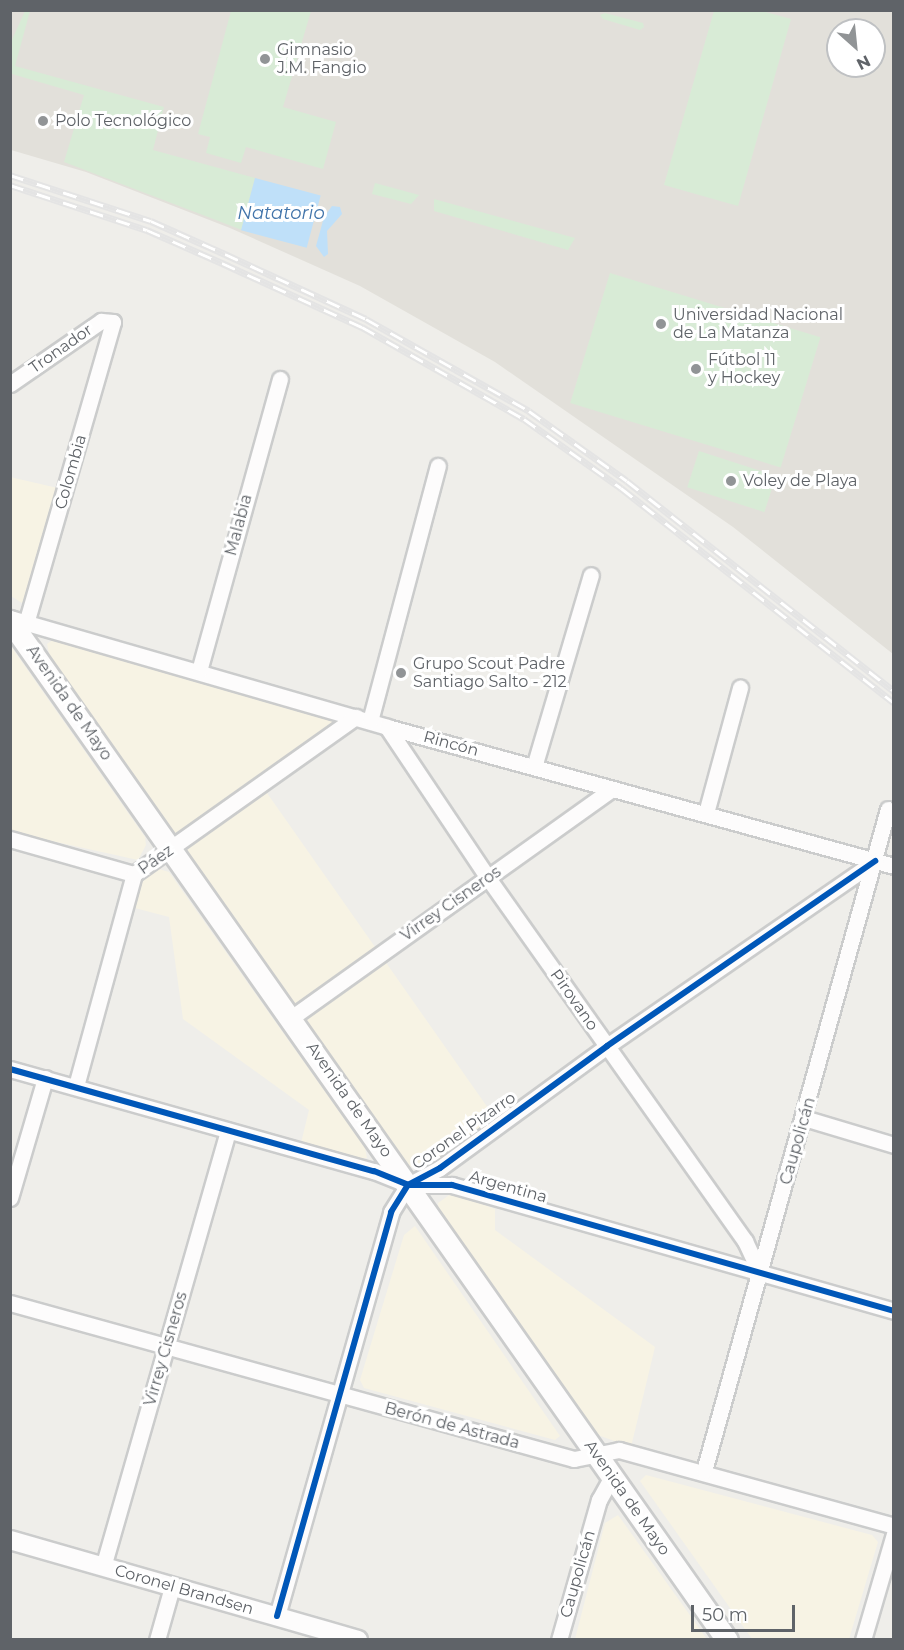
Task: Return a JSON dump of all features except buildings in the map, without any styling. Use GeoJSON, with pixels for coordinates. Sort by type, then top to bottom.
{"type":"FeatureCollection","features":[{"type":"Feature","properties":{"kind":"main road","name":"Avenida de Mayo"},"geometry":{"type":"LineString","coordinates":[[16,620],[171,849],[727,1640]]}},
{"type":"Feature","properties":{"kind":"street","name":"Tronador"},"geometry":{"type":"LineString","coordinates":[[10,384],[101,321],[113,322]]}},
{"type":"Feature","properties":{"kind":"street","name":"Colombia"},"geometry":{"type":"LineString","coordinates":[[16,620],[113,322]]}},
{"type":"Feature","properties":{"kind":"street","name":"Malabia"},"geometry":{"type":"LineString","coordinates":[[199,671],[280,379]]}},
{"type":"Feature","properties":{"kind":"street"},"geometry":{"type":"LineString","coordinates":[[363,719],[438,466]]}},
{"type":"Feature","properties":{"kind":"street"},"geometry":{"type":"LineString","coordinates":[[534,767],[591,575]]}},
{"type":"Feature","properties":{"kind":"street","name":"Rincón"},"geometry":{"type":"LineString","coordinates":[[16,620],[387,727],[894,866]]}},
{"type":"Feature","properties":{"kind":"street"},"geometry":{"type":"LineString","coordinates":[[706,813],[740,688]]}},
{"type":"Feature","properties":{"kind":"street","name":"Páez"},"geometry":{"type":"LineString","coordinates":[[76,1086],[134,874],[363,719]]}},
{"type":"Feature","properties":{"kind":"street","name":"Pirovano"},"geometry":{"type":"LineString","coordinates":[[387,727],[488,878],[744,1241],[760,1273]]}},
{"type":"Feature","properties":{"kind":"street","name":"Virrey Cisneros"},"geometry":{"type":"LineString","coordinates":[[291,1018],[611,789]]}},
{"type":"Feature","properties":{"kind":"street","name":"Caupolicán"},"geometry":{"type":"LineString","coordinates":[[704,1471],[804,1118],[888,809]]}},
{"type":"Feature","properties":{"kind":"street"},"geometry":{"type":"LineString","coordinates":[[10,839],[134,874]]}},
{"type":"Feature","properties":{"kind":"street","name":"Coronel Pizarro"},"geometry":{"type":"LineString","coordinates":[[277,1616],[391,1212],[408,1185],[440,1168],[607,1046],[875,861]]}},
{"type":"Feature","properties":{"kind":"street","name":"Argentina"},"geometry":{"type":"LineString","coordinates":[[10,1069],[374,1171],[408,1185],[452,1185],[894,1311]]}},
{"type":"Feature","properties":{"kind":"street"},"geometry":{"type":"LineString","coordinates":[[10,1198],[45,1078]]}},
{"type":"Feature","properties":{"kind":"street"},"geometry":{"type":"LineString","coordinates":[[804,1118],[894,1144]]}},
{"type":"Feature","properties":{"kind":"street","name":"Virrey Cisneros"},"geometry":{"type":"LineString","coordinates":[[103,1567],[168,1347],[228,1131]]}},
{"type":"Feature","properties":{"kind":"street","name":"Berón de Astrada"},"geometry":{"type":"LineString","coordinates":[[10,1303],[574,1459],[619,1450],[704,1471],[894,1526]]}},
{"type":"Feature","properties":{"kind":"street","name":"Caupolicán"},"geometry":{"type":"LineString","coordinates":[[559,1640],[599,1500],[612,1477]]}},
{"type":"Feature","properties":{"kind":"street"},"geometry":{"type":"LineString","coordinates":[[864,1640],[894,1534]]}},
{"type":"Feature","properties":{"kind":"street","name":"Coronel Brandsen"},"geometry":{"type":"LineString","coordinates":[[10,1540],[358,1640]]}},
{"type":"Feature","properties":{"kind":"street"},"geometry":{"type":"LineString","coordinates":[[157,1640],[172,1587]]}},
{"type":"Feature","properties":{"kind":"shaded area","name":"Universidad Nacional de La Matanza"},"geometry":{"type":"Polygon","coordinates":[[[10,11],[893,11],[893,654],[733,527],[495,362],[360,286],[230,228],[86,172],[11,150],[10,11]]]}},
{"type":"Feature","properties":{"kind":"shaded area"},"geometry":{"type":"Polygon","coordinates":[[[10,477],[62,489],[30,598],[22,603],[11,596],[10,477]]]}},
{"type":"Feature","properties":{"kind":"shaded area"},"geometry":{"type":"Polygon","coordinates":[[[54,639],[345,719],[260,783],[495,1118],[423,1168],[406,1167],[50,659],[47,644],[54,639]]]}},
{"type":"Feature","properties":{"kind":"shaded area"},"geometry":{"type":"Polygon","coordinates":[[[10,645],[145,837],[146,845],[138,860],[11,832],[10,645]]]}},
{"type":"Feature","properties":{"kind":"shaded area"},"geometry":{"type":"Polygon","coordinates":[[[159,869],[169,872],[365,1148],[367,1158],[358,1159],[301,1143],[309,1110],[183,1019],[169,917],[131,907],[139,882],[159,869]]]}},
{"type":"Feature","properties":{"kind":"shaded area"},"geometry":{"type":"Polygon","coordinates":[[[452,1193],[495,1209],[495,1230],[655,1347],[631,1447],[595,1434],[439,1213],[438,1203],[452,1193]]]}},
{"type":"Feature","properties":{"kind":"shaded area"},"geometry":{"type":"Polygon","coordinates":[[[415,1226],[560,1436],[555,1440],[364,1388],[360,1380],[404,1235],[415,1226]]]}},
{"type":"Feature","properties":{"kind":"shaded area"},"geometry":{"type":"Polygon","coordinates":[[[646,1475],[872,1535],[878,1542],[849,1639],[752,1639],[640,1481],[646,1475]]]}},
{"type":"Feature","properties":{"kind":"shaded area"},"geometry":{"type":"Polygon","coordinates":[[[618,1515],[707,1639],[575,1639],[605,1523],[618,1515]]]}},
{"type":"Feature","properties":{"kind":"green space"},"geometry":{"type":"Polygon","coordinates":[[[25,11],[30,11],[15,66],[164,107],[153,150],[255,178],[242,230],[64,162],[84,95],[12,74],[11,79],[11,42],[25,11]]]}},
{"type":"Feature","properties":{"kind":"green space","name":"Gimnasio J.M. Fangio"},"geometry":{"type":"Polygon","coordinates":[[[231,11],[311,11],[283,107],[336,122],[323,169],[246,147],[241,163],[206,153],[210,137],[198,134],[231,11]]]}},
{"type":"Feature","properties":{"kind":"green space"},"geometry":{"type":"Polygon","coordinates":[[[714,11],[762,11],[791,19],[738,206],[664,185],[714,11]]]}},
{"type":"Feature","properties":{"kind":"green space"},"geometry":{"type":"Polygon","coordinates":[[[605,13],[643,23],[644,27],[640,30],[603,19],[600,15],[605,13]]]}},
{"type":"Feature","properties":{"kind":"green space"},"geometry":{"type":"Polygon","coordinates":[[[375,183],[419,195],[411,204],[372,194],[375,183]]]}},
{"type":"Feature","properties":{"kind":"green space"},"geometry":{"type":"Polygon","coordinates":[[[434,199],[575,238],[568,250],[434,211],[434,199]]]}},
{"type":"Feature","properties":{"kind":"green space","name":"Fútbol 11 y Hockey"},"geometry":{"type":"Polygon","coordinates":[[[610,273],[820,337],[781,467],[570,403],[610,273]]]}},
{"type":"Feature","properties":{"kind":"green space","name":"Voley de Playa"},"geometry":{"type":"Polygon","coordinates":[[[699,451],[776,476],[764,512],[687,487],[699,451]]]}},
{"type":"Feature","properties":{"kind":"water","name":"Natatorio"},"geometry":{"type":"Polygon","coordinates":[[[255,178],[321,196],[307,248],[241,230],[255,178]]]}},
{"type":"Feature","properties":{"kind":"water"},"geometry":{"type":"Polygon","coordinates":[[[332,206],[340,207],[342,214],[327,231],[328,254],[324,257],[316,246],[324,217],[332,206]]]}},
{"type":"Feature","properties":{"kind":"railway"},"geometry":{"type":"LineString","coordinates":[[10,175],[151,221],[225,254],[366,319],[529,411],[627,481],[894,691]]}},
{"type":"Feature","properties":{"kind":"railway"},"geometry":{"type":"LineString","coordinates":[[10,185],[147,230],[222,263],[362,327],[524,419],[621,488],[894,703]]}},
{"type":"Feature","properties":{"kind":"cycle path"},"geometry":{"type":"LineString","coordinates":[[277,1616],[391,1212],[408,1185],[440,1168],[607,1046],[875,861]]}},
{"type":"Feature","properties":{"kind":"cycle path"},"geometry":{"type":"LineString","coordinates":[[10,1069],[374,1171],[408,1185],[452,1185],[894,1311]]}},
{"type":"Feature","properties":{"kind":"place","name":"Gimnasio J.M. Fangio"},"geometry":{"type":"Point","coordinates":[265,59]}},
{"type":"Feature","properties":{"kind":"place","name":"Polo Tecnológico"},"geometry":{"type":"Point","coordinates":[43,121]}},
{"type":"Feature","properties":{"kind":"place","name":"Universidad Nacional de La Matanza"},"geometry":{"type":"Point","coordinates":[661,324]}},
{"type":"Feature","properties":{"kind":"place","name":"Fútbol 11 y Hockey"},"geometry":{"type":"Point","coordinates":[696,369]}},
{"type":"Feature","properties":{"kind":"place","name":"Voley de Playa"},"geometry":{"type":"Point","coordinates":[731,481]}},
{"type":"Feature","properties":{"kind":"place","name":"Grupo Scout Padre Santiago Salto - 212"},"geometry":{"type":"Point","coordinates":[401,673]}}]}
